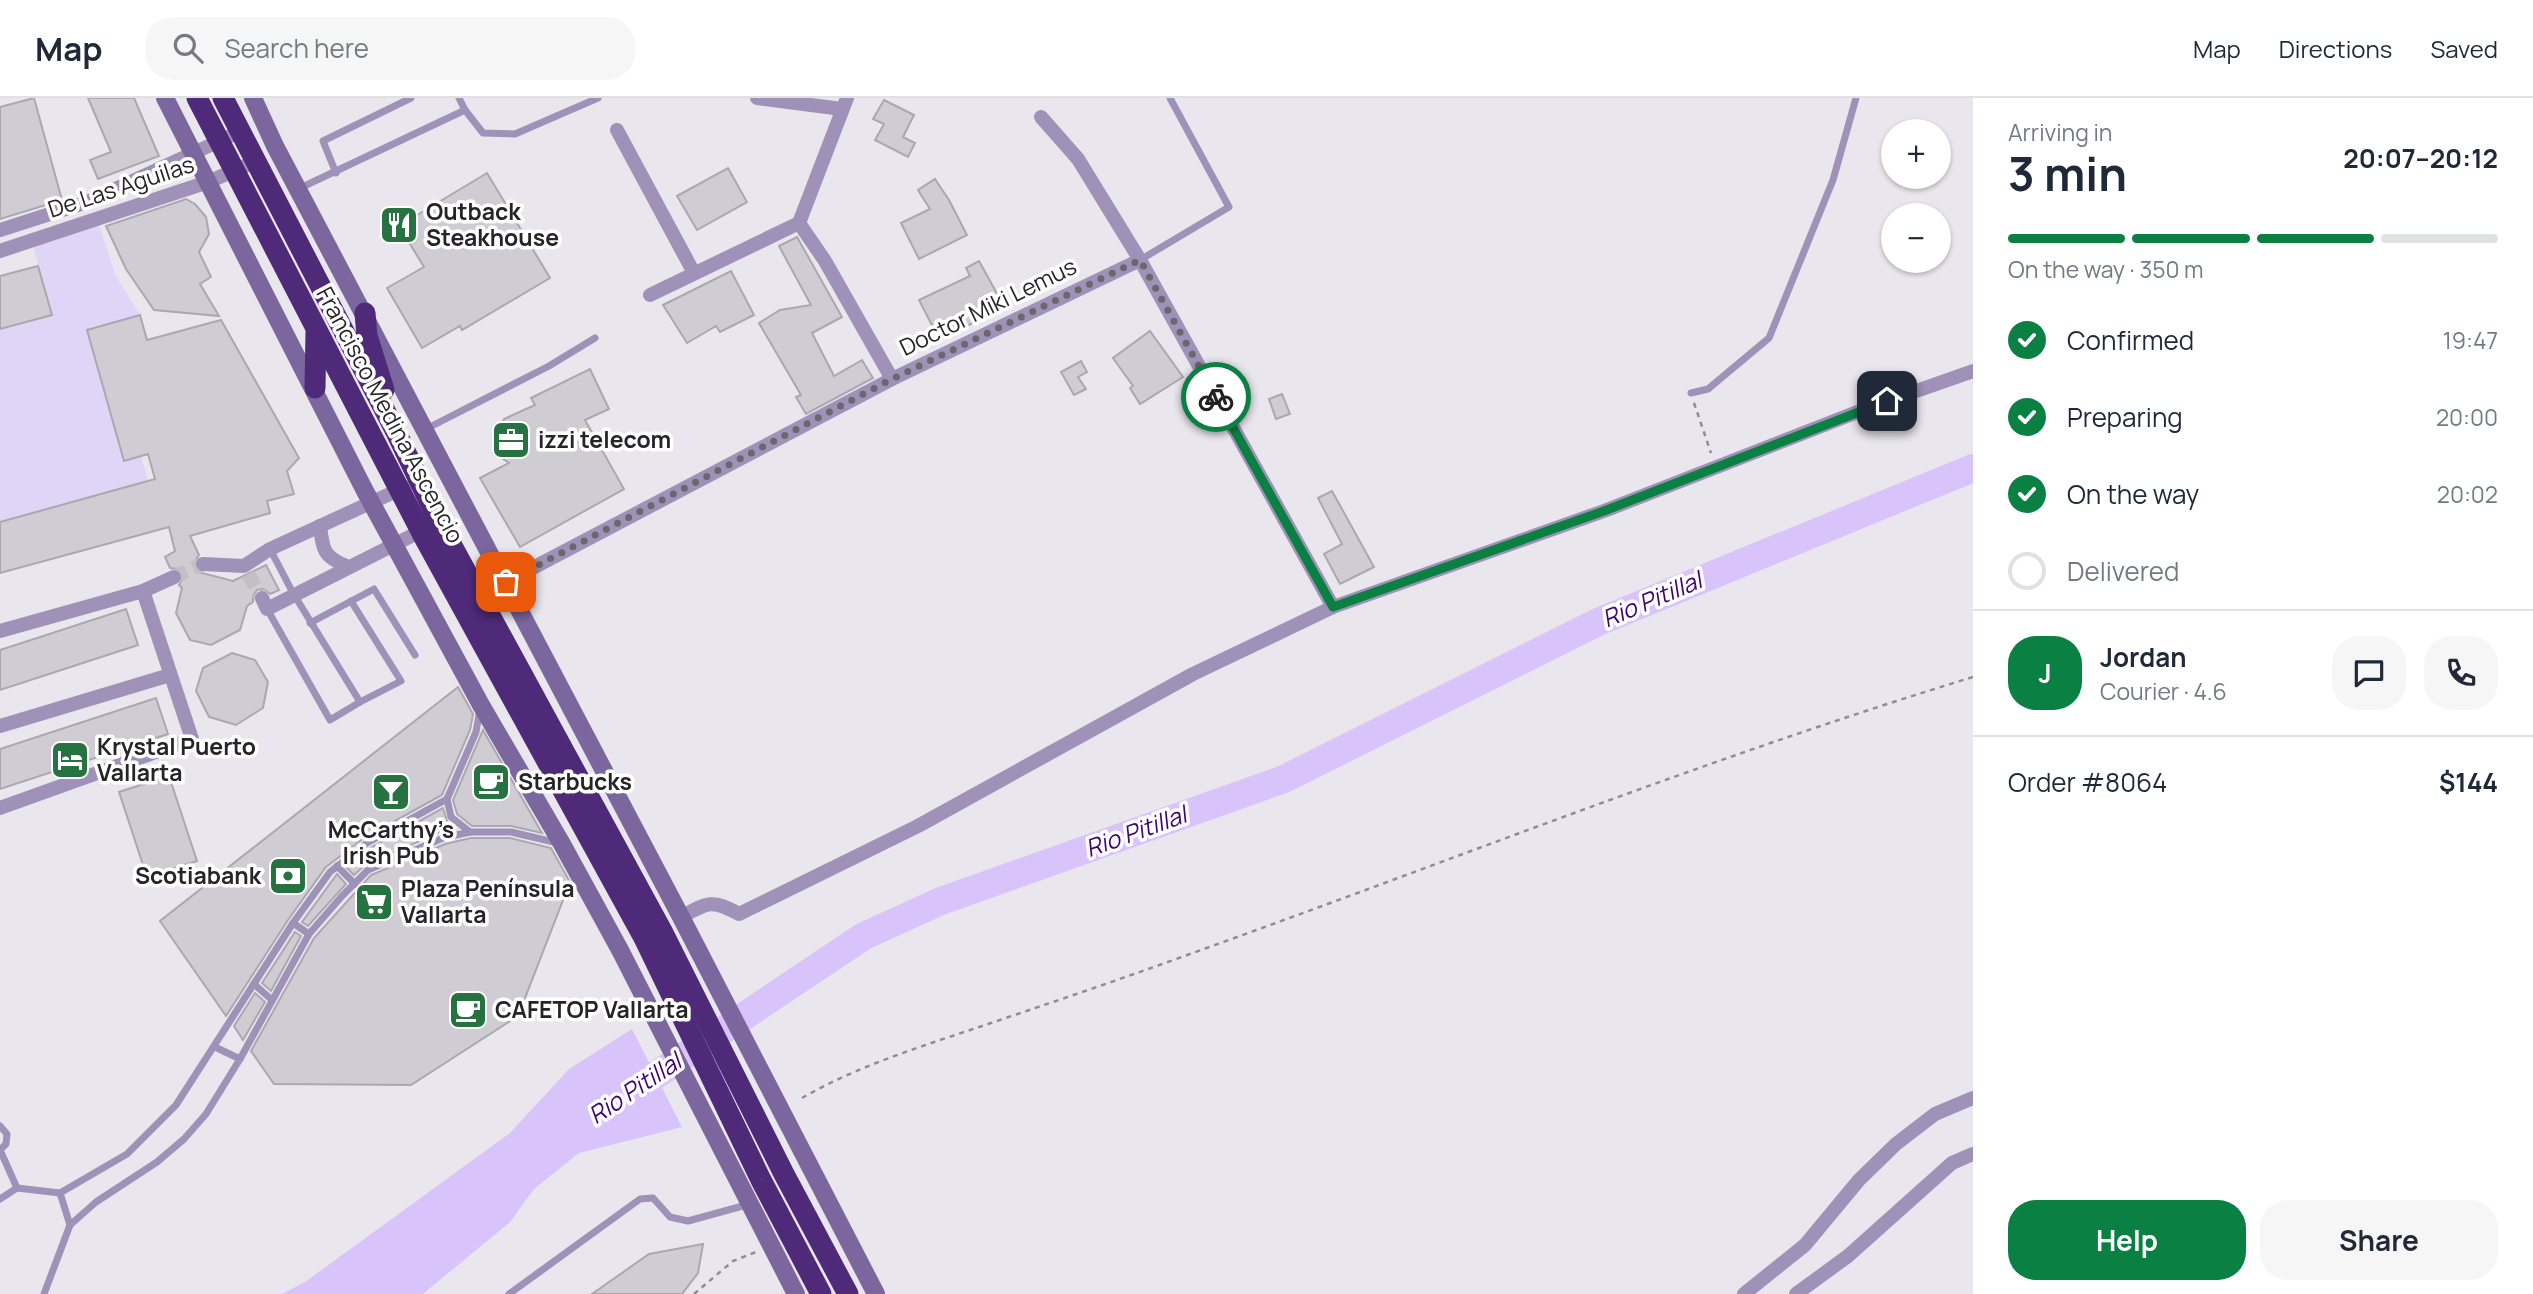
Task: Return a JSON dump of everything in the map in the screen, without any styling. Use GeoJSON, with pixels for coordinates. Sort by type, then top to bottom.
{"type":"FeatureCollection","features":[{"type":"Feature","properties":{"kind":"highway","name":"Francisco Medina Ascencio"},"geometry":{"type":"LineString","coordinates":[[197,98],[316,330],[410,485],[653,935]]}},
{"type":"Feature","properties":{"kind":"highway","name":"Francisco Medina Ascencio"},"geometry":{"type":"LineString","coordinates":[[223,98],[396,432],[410,485]]}},
{"type":"Feature","properties":{"kind":"highway"},"geometry":{"type":"LineString","coordinates":[[365,313],[368,336],[396,432]]}},
{"type":"Feature","properties":{"kind":"highway"},"geometry":{"type":"LineString","coordinates":[[315,388],[316,330]]}},
{"type":"Feature","properties":{"kind":"highway"},"geometry":{"type":"LineString","coordinates":[[653,935],[848,1294]]}},
{"type":"Feature","properties":{"kind":"highway"},"geometry":{"type":"LineString","coordinates":[[653,935],[761,1180],[821,1294]]}},
{"type":"Feature","properties":{"kind":"main road"},"geometry":{"type":"LineString","coordinates":[[165,98],[393,543],[620,950],[796,1294]]}},
{"type":"Feature","properties":{"kind":"main road"},"geometry":{"type":"LineString","coordinates":[[253,98],[298,189],[426,429],[876,1294]]}},
{"type":"Feature","properties":{"kind":"street"},"geometry":{"type":"LineString","coordinates":[[650,295],[799,223],[844,103],[757,98]]}},
{"type":"Feature","properties":{"kind":"street"},"geometry":{"type":"LineString","coordinates":[[1041,117],[1078,159],[1140,260],[1333,607]]}},
{"type":"Feature","properties":{"kind":"street"},"geometry":{"type":"LineString","coordinates":[[617,130],[694,272]]}},
{"type":"Feature","properties":{"kind":"street","name":"De Las Aguilas"},"geometry":{"type":"LineString","coordinates":[[0,230],[87,202],[239,132]]}},
{"type":"Feature","properties":{"kind":"street","name":"De Las Aguilas"},"geometry":{"type":"LineString","coordinates":[[0,251],[208,182],[254,162]]}},
{"type":"Feature","properties":{"kind":"street"},"geometry":{"type":"LineString","coordinates":[[87,202],[92,220]]}},
{"type":"Feature","properties":{"kind":"street"},"geometry":{"type":"LineString","coordinates":[[799,223],[825,261],[892,379]]}},
{"type":"Feature","properties":{"kind":"street","name":"Doctor Miki Lemus"},"geometry":{"type":"LineString","coordinates":[[506,582],[892,379],[1140,260]]}},
{"type":"Feature","properties":{"kind":"street"},"geometry":{"type":"LineString","coordinates":[[682,920],[702,905],[716,902],[739,914],[918,826],[1193,674],[1333,607],[1604,511],[1865,409],[1973,371]]}},
{"type":"Feature","properties":{"kind":"street"},"geometry":{"type":"LineString","coordinates":[[203,564],[246,570],[270,549],[410,485]]}},
{"type":"Feature","properties":{"kind":"street"},"geometry":{"type":"LineString","coordinates":[[320,526],[322,547],[330,559],[346,566]]}},
{"type":"Feature","properties":{"kind":"street"},"geometry":{"type":"LineString","coordinates":[[264,603],[293,593],[430,526]]}},
{"type":"Feature","properties":{"kind":"street"},"geometry":{"type":"LineString","coordinates":[[0,631],[143,590],[174,577]]}},
{"type":"Feature","properties":{"kind":"street"},"geometry":{"type":"LineString","coordinates":[[0,808],[192,739],[143,590]]}},
{"type":"Feature","properties":{"kind":"street"},"geometry":{"type":"LineString","coordinates":[[0,726],[170,676]]}},
{"type":"Feature","properties":{"kind":"street"},"geometry":{"type":"LineString","coordinates":[[1744,1294],[1805,1245],[1859,1180],[1896,1144],[1935,1114],[1973,1098]]}},
{"type":"Feature","properties":{"kind":"street"},"geometry":{"type":"LineString","coordinates":[[1796,1294],[1848,1256],[1952,1163],[1973,1154]]}},
{"type":"Feature","properties":{"kind":"lane"},"geometry":{"type":"LineString","coordinates":[[336,173],[323,141],[411,98]]}},
{"type":"Feature","properties":{"kind":"lane"},"geometry":{"type":"LineString","coordinates":[[459,98],[483,132],[515,134],[578,102],[598,98]]}},
{"type":"Feature","properties":{"kind":"lane"},"geometry":{"type":"LineString","coordinates":[[1140,260],[1229,207],[1170,98]]}},
{"type":"Feature","properties":{"kind":"lane"},"geometry":{"type":"LineString","coordinates":[[1691,393],[1708,389],[1769,338],[1833,180],[1856,98]]}},
{"type":"Feature","properties":{"kind":"lane"},"geometry":{"type":"LineString","coordinates":[[298,189],[465,110]]}},
{"type":"Feature","properties":{"kind":"lane"},"geometry":{"type":"LineString","coordinates":[[426,429],[549,366],[595,338]]}},
{"type":"Feature","properties":{"kind":"lane"},"geometry":{"type":"LineString","coordinates":[[270,549],[310,622],[360,702]]}},
{"type":"Feature","properties":{"kind":"lane"},"geometry":{"type":"LineString","coordinates":[[310,622],[374,589],[415,655]]}},
{"type":"Feature","properties":{"kind":"lane"},"geometry":{"type":"LineString","coordinates":[[264,603],[330,720],[401,681],[351,601]]}},
{"type":"Feature","properties":{"kind":"lane"},"geometry":{"type":"LineString","coordinates":[[470,832],[451,817],[447,799],[476,732],[481,705]]}},
{"type":"Feature","properties":{"kind":"lane"},"geometry":{"type":"LineString","coordinates":[[0,1199],[17,1188],[60,1192],[127,1154],[176,1105],[293,923],[330,872],[367,843],[447,799]]}},
{"type":"Feature","properties":{"kind":"lane"},"geometry":{"type":"LineString","coordinates":[[44,1294],[70,1225],[96,1202],[157,1162],[184,1139],[206,1114],[240,1059],[309,934],[368,870],[443,838],[470,832],[511,832],[562,844]]}},
{"type":"Feature","properties":{"kind":"lane"},"geometry":{"type":"LineString","coordinates":[[337,866],[355,884]]}},
{"type":"Feature","properties":{"kind":"lane"},"geometry":{"type":"LineString","coordinates":[[293,923],[309,934]]}},
{"type":"Feature","properties":{"kind":"lane"},"geometry":{"type":"LineString","coordinates":[[254,985],[272,1000]]}},
{"type":"Feature","properties":{"kind":"lane"},"geometry":{"type":"LineString","coordinates":[[215,1047],[240,1059]]}},
{"type":"Feature","properties":{"kind":"lane"},"geometry":{"type":"LineString","coordinates":[[0,1126],[6,1134],[6,1144],[0,1150],[17,1188]]}},
{"type":"Feature","properties":{"kind":"lane"},"geometry":{"type":"LineString","coordinates":[[60,1192],[70,1225]]}},
{"type":"Feature","properties":{"kind":"lane"},"geometry":{"type":"LineString","coordinates":[[509,1294],[640,1199],[653,1198],[670,1217],[688,1221],[750,1204]]}},
{"type":"Feature","properties":{"kind":"path"},"geometry":{"type":"LineString","coordinates":[[1691,393],[1718,467]]}},
{"type":"Feature","properties":{"kind":"path"},"geometry":{"type":"LineString","coordinates":[[803,1098],[825,1085],[941,1040],[1106,985],[1416,873],[1612,797],[1844,716],[1973,677]]}},
{"type":"Feature","properties":{"kind":"path"},"geometry":{"type":"LineString","coordinates":[[694,1294],[733,1261],[771,1245]]}},
{"type":"Feature","properties":{"kind":"shaded area"},"geometry":{"type":"Polygon","coordinates":[[[99,224],[115,275],[140,315],[87,330],[123,460],[141,456],[148,481],[2,521],[0,532],[0,329],[52,315],[33,245],[99,224]]]}},
{"type":"Feature","properties":{"kind":"water"},"geometry":{"type":"Polygon","coordinates":[[[632,1029],[682,1127],[579,1153],[534,1189],[510,1222],[423,1294],[282,1294],[305,1282],[510,1133],[569,1069],[632,1029]]]}},
{"type":"Feature","properties":{"kind":"building"},"geometry":{"type":"Polygon","coordinates":[[[34,98],[62,200],[0,219],[0,107],[34,98]]]}},
{"type":"Feature","properties":{"kind":"building"},"geometry":{"type":"Polygon","coordinates":[[[88,98],[134,98],[159,156],[98,179],[90,160],[111,152],[88,98]]]}},
{"type":"Feature","properties":{"kind":"building"},"geometry":{"type":"Polygon","coordinates":[[[884,100],[914,115],[903,137],[915,143],[908,157],[875,140],[884,124],[873,119],[884,100]]]}},
{"type":"Feature","properties":{"kind":"building"},"geometry":{"type":"Polygon","coordinates":[[[728,168],[747,202],[697,230],[677,196],[728,168]]]}},
{"type":"Feature","properties":{"kind":"building"},"geometry":{"type":"Polygon","coordinates":[[[487,173],[550,278],[462,330],[460,326],[422,348],[387,288],[424,267],[399,226],[487,173]]]}},
{"type":"Feature","properties":{"kind":"building"},"geometry":{"type":"Polygon","coordinates":[[[935,179],[967,235],[919,259],[901,223],[930,209],[918,190],[935,179]]]}},
{"type":"Feature","properties":{"kind":"building"},"geometry":{"type":"Polygon","coordinates":[[[186,199],[195,204],[206,217],[209,234],[199,252],[211,277],[200,284],[219,316],[154,310],[126,269],[106,226],[186,199]]]}},
{"type":"Feature","properties":{"kind":"building"},"geometry":{"type":"Polygon","coordinates":[[[797,237],[842,317],[812,333],[834,376],[862,360],[873,378],[806,414],[796,397],[801,395],[759,323],[780,310],[811,305],[779,246],[797,237]]]}},
{"type":"Feature","properties":{"kind":"building"},"geometry":{"type":"Polygon","coordinates":[[[979,261],[1005,308],[939,339],[919,300],[970,276],[966,268],[979,261]]]}},
{"type":"Feature","properties":{"kind":"building"},"geometry":{"type":"Polygon","coordinates":[[[38,266],[52,315],[0,329],[0,276],[38,266]]]}},
{"type":"Feature","properties":{"kind":"building"},"geometry":{"type":"Polygon","coordinates":[[[731,271],[754,315],[720,332],[716,326],[687,343],[663,305],[731,271]]]}},
{"type":"Feature","properties":{"kind":"building"},"geometry":{"type":"Polygon","coordinates":[[[140,315],[147,340],[221,320],[299,458],[287,471],[294,494],[267,501],[270,513],[190,536],[199,555],[193,564],[198,572],[233,581],[266,565],[279,590],[270,594],[264,589],[257,590],[253,602],[247,606],[240,630],[211,645],[190,640],[176,613],[182,588],[179,585],[184,577],[179,569],[170,568],[165,557],[175,551],[169,527],[0,573],[0,522],[155,479],[148,454],[124,461],[87,330],[140,315]]]}},
{"type":"Feature","properties":{"kind":"building"},"geometry":{"type":"Polygon","coordinates":[[[1150,331],[1183,377],[1140,404],[1130,388],[1133,386],[1113,358],[1150,331]]]}},
{"type":"Feature","properties":{"kind":"building"},"geometry":{"type":"Polygon","coordinates":[[[1081,361],[1087,372],[1078,377],[1086,389],[1074,395],[1061,372],[1081,361]]]}},
{"type":"Feature","properties":{"kind":"building"},"geometry":{"type":"Polygon","coordinates":[[[590,369],[609,409],[585,420],[624,489],[520,547],[480,478],[509,463],[493,452],[504,419],[535,405],[531,398],[590,369]]]}},
{"type":"Feature","properties":{"kind":"building"},"geometry":{"type":"Polygon","coordinates":[[[1282,394],[1290,414],[1276,419],[1269,399],[1282,394]]]}},
{"type":"Feature","properties":{"kind":"building"},"geometry":{"type":"Polygon","coordinates":[[[1332,491],[1374,567],[1340,584],[1324,554],[1342,544],[1318,498],[1332,491]]]}},
{"type":"Feature","properties":{"kind":"building"},"geometry":{"type":"Polygon","coordinates":[[[126,609],[138,645],[0,690],[0,650],[126,609]]]}},
{"type":"Feature","properties":{"kind":"building"},"geometry":{"type":"Polygon","coordinates":[[[232,653],[255,660],[268,682],[263,708],[236,725],[209,717],[196,691],[203,668],[232,653]]]}},
{"type":"Feature","properties":{"kind":"building"},"geometry":{"type":"Polygon","coordinates":[[[458,687],[473,714],[470,730],[442,795],[364,838],[326,867],[226,1016],[160,921],[458,687]]]}},
{"type":"Feature","properties":{"kind":"building"},"geometry":{"type":"Polygon","coordinates":[[[156,698],[168,734],[0,789],[0,749],[156,698]]]}},
{"type":"Feature","properties":{"kind":"building"},"geometry":{"type":"Polygon","coordinates":[[[483,730],[542,833],[511,826],[472,826],[457,814],[453,800],[483,730]]]}},
{"type":"Feature","properties":{"kind":"building"},"geometry":{"type":"Polygon","coordinates":[[[169,776],[197,861],[147,877],[119,792],[169,776]]]}},
{"type":"Feature","properties":{"kind":"building"},"geometry":{"type":"Polygon","coordinates":[[[443,808],[447,821],[456,829],[441,832],[366,864],[354,875],[346,867],[370,848],[443,808]]]}},
{"type":"Feature","properties":{"kind":"building"},"geometry":{"type":"Polygon","coordinates":[[[471,838],[510,838],[551,848],[570,882],[518,1016],[411,1085],[274,1084],[251,1051],[314,938],[371,875],[445,844],[471,838]]]}},
{"type":"Feature","properties":{"kind":"building"},"geometry":{"type":"Polygon","coordinates":[[[337,874],[346,884],[308,926],[302,922],[337,874]]]}},
{"type":"Feature","properties":{"kind":"building"},"geometry":{"type":"Polygon","coordinates":[[[295,932],[301,936],[271,991],[262,983],[295,932]]]}},
{"type":"Feature","properties":{"kind":"building"},"geometry":{"type":"Polygon","coordinates":[[[255,993],[265,1002],[243,1040],[234,1026],[255,993]]]}},
{"type":"Feature","properties":{"kind":"building"},"geometry":{"type":"Polygon","coordinates":[[[703,1244],[698,1273],[682,1294],[592,1294],[649,1254],[703,1244]]]}},
{"type":"Feature","properties":{"kind":"waterway","name":"Rio Pitillal"},"geometry":{"type":"LineString","coordinates":[[623,1097],[864,936],[941,901],[1284,779],[1598,622],[1973,468]]}},
{"type":"Feature","properties":{"kind":"tunnel"},"geometry":{"type":"LineString","coordinates":[[174,577],[203,564]]}},
{"type":"Feature","properties":{"kind":"tunnel"},"geometry":{"type":"LineString","coordinates":[[248,574],[262,598]]}},
{"type":"Feature","properties":{"kind":"way so far"},"geometry":{"type":"LineString","coordinates":[[506,582],[892,379],[1140,260],[1216,397]]}},
{"type":"Feature","properties":{"kind":"place","name":"Outback Steakhouse"},"geometry":{"type":"Point","coordinates":[399,225]}},
{"type":"Feature","properties":{"kind":"place","name":"izzi telecom"},"geometry":{"type":"Point","coordinates":[511,440]}},
{"type":"Feature","properties":{"kind":"place","name":"Krystal Puerto Vallarta"},"geometry":{"type":"Point","coordinates":[70,760]}},
{"type":"Feature","properties":{"kind":"place","name":"Starbucks"},"geometry":{"type":"Point","coordinates":[491,782]}},
{"type":"Feature","properties":{"kind":"place","name":"McCarthy’s Irish Pub"},"geometry":{"type":"Point","coordinates":[391,792]}},
{"type":"Feature","properties":{"kind":"place","name":"Scotiabank"},"geometry":{"type":"Point","coordinates":[288,876]}},
{"type":"Feature","properties":{"kind":"place","name":"Plaza Península Vallarta"},"geometry":{"type":"Point","coordinates":[374,902]}},
{"type":"Feature","properties":{"kind":"place","name":"CAFETOP Vallarta"},"geometry":{"type":"Point","coordinates":[468,1010]}},
{"type":"Feature","properties":{"kind":"route"},"geometry":{"type":"LineString","coordinates":[[1216,397],[1333,607],[1604,511],[1887,401]]}}]}
